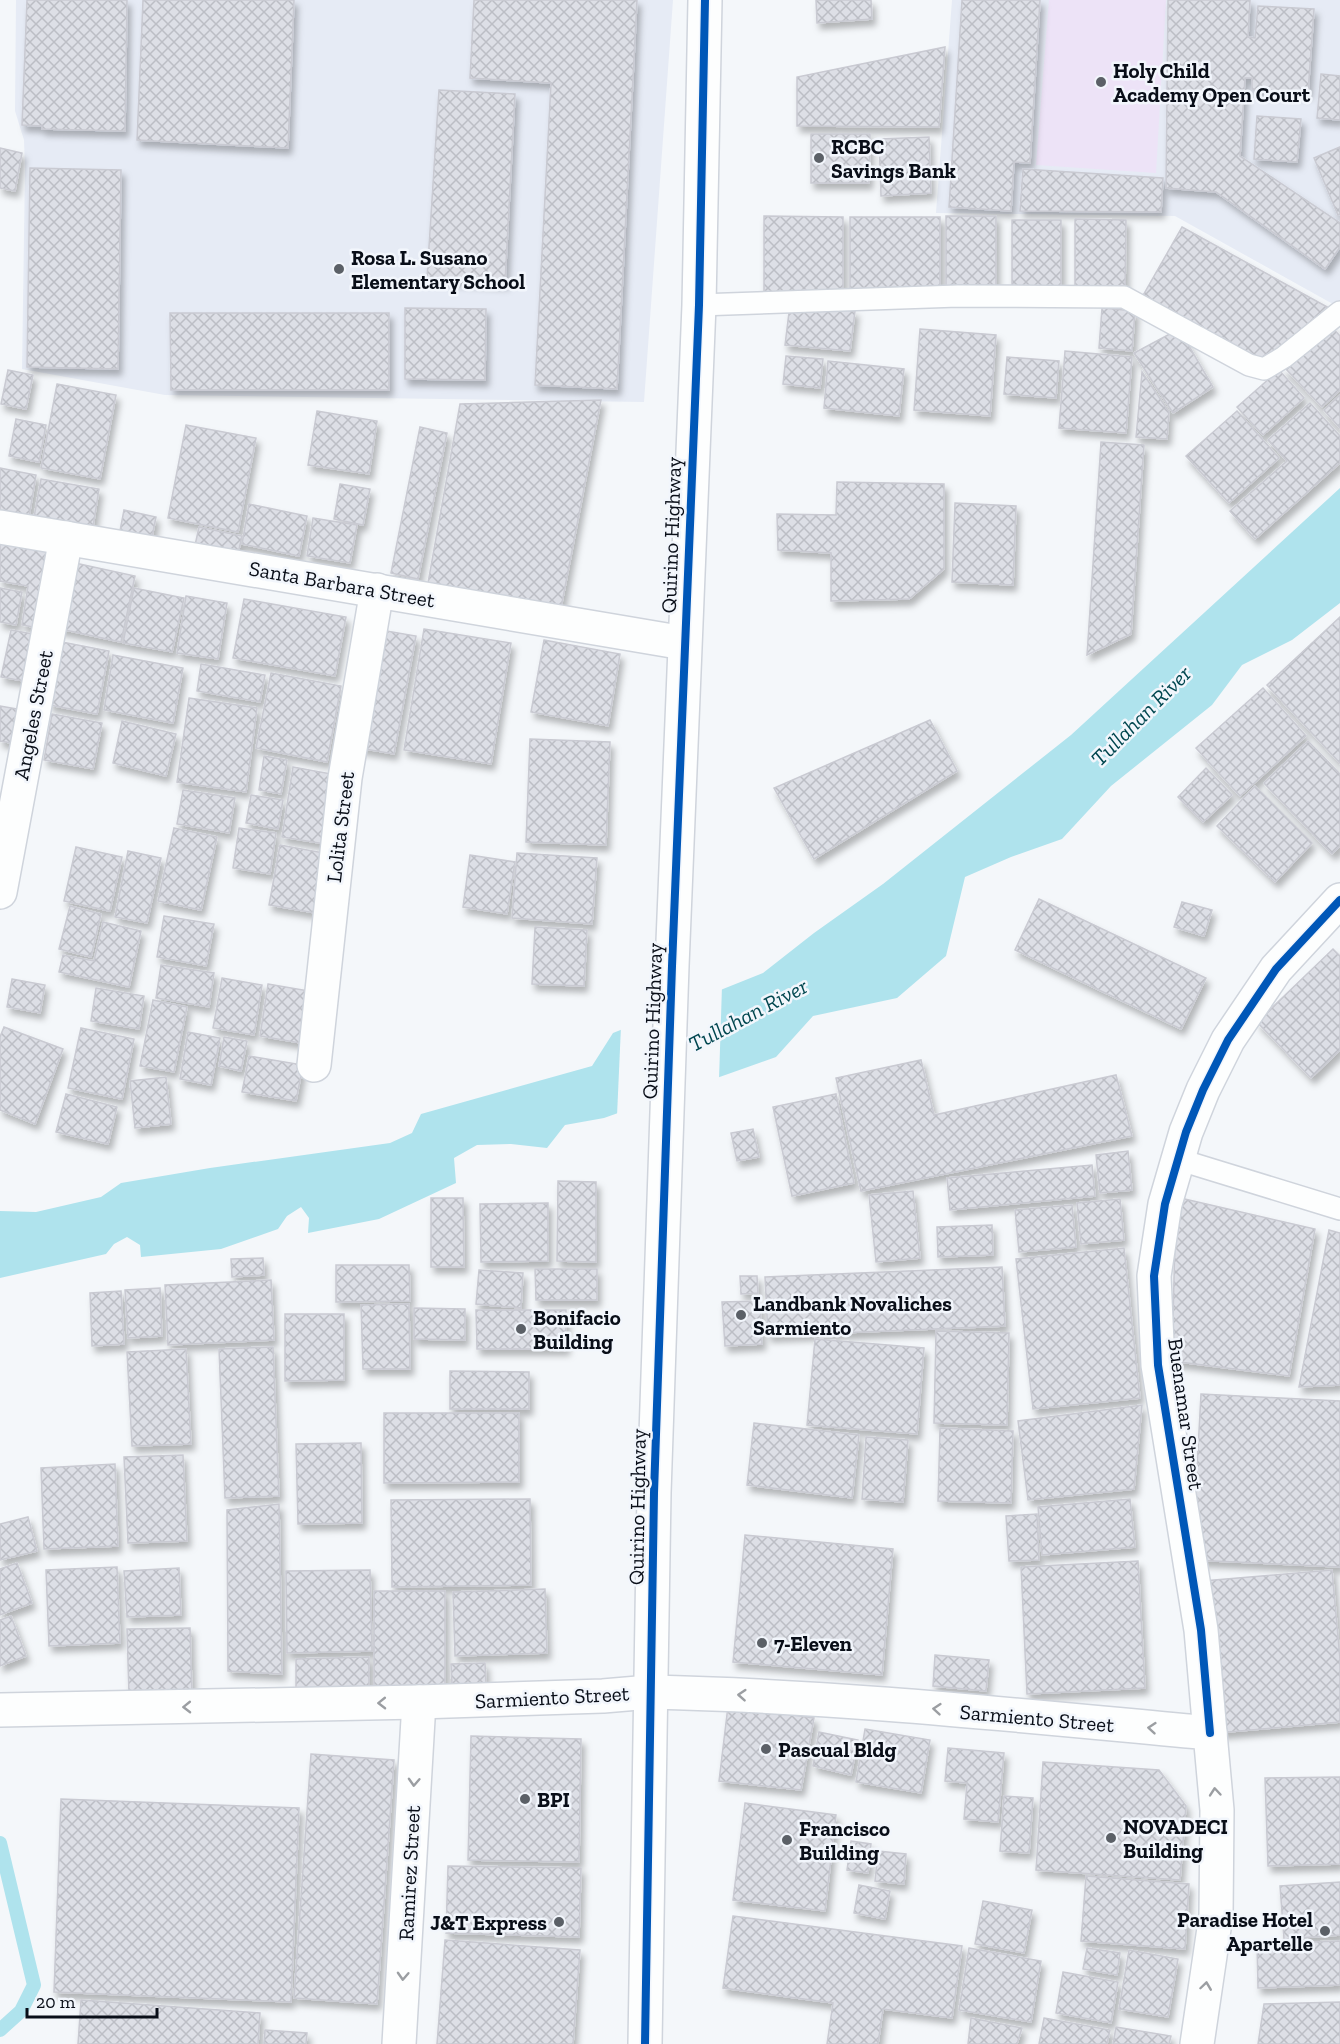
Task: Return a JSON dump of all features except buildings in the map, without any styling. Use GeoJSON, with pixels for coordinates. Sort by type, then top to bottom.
{"type":"FeatureCollection","features":[{"type":"Feature","properties":{"kind":"street","name":"Quirino Highway"},"geometry":{"type":"LineString","coordinates":[[645,2044],[654,1493],[684,643],[699,305],[705,0]]}},
{"type":"Feature","properties":{"kind":"street","name":"Santa Barbara Street"},"geometry":{"type":"LineString","coordinates":[[0,527],[684,643]]}},
{"type":"Feature","properties":{"kind":"street","name":"Angeles Street"},"geometry":{"type":"LineString","coordinates":[[0,892],[66,538]]}},
{"type":"Feature","properties":{"kind":"street","name":"Lolita Street"},"geometry":{"type":"LineString","coordinates":[[314,1065],[345,778],[377,590]]}},
{"type":"Feature","properties":{"kind":"street","name":"Buenamar Street"},"geometry":{"type":"LineString","coordinates":[[1197,2044],[1216,1915],[1216,1810],[1200,1630],[1158,1365],[1154,1276],[1165,1204],[1177,1159],[1203,1090],[1228,1040],[1276,969],[1340,900]]}},
{"type":"Feature","properties":{"kind":"street","name":"Sarmiento Street"},"geometry":{"type":"LineString","coordinates":[[0,1710],[419,1702],[603,1696],[650,1692],[718,1693],[926,1708],[1210,1733]]}},
{"type":"Feature","properties":{"kind":"street","name":"Ramirez Street"},"geometry":{"type":"LineString","coordinates":[[399,2044],[419,1702]]}},
{"type":"Feature","properties":{"kind":"lane"},"geometry":{"type":"LineString","coordinates":[[699,305],[957,296],[1124,297],[1249,365],[1264,369],[1290,352],[1340,312]]}},
{"type":"Feature","properties":{"kind":"lane"},"geometry":{"type":"LineString","coordinates":[[1177,1159],[1340,1209]]}},
{"type":"Feature","properties":{"kind":"shaded area","name":"Rosa L. Susano Elementary School"},"geometry":{"type":"Polygon","coordinates":[[[16,0],[673,0],[644,402],[165,395],[22,369],[25,169],[24,140],[15,111],[16,0]]]}},
{"type":"Feature","properties":{"kind":"shaded area"},"geometry":{"type":"Polygon","coordinates":[[[952,0],[1340,0],[1340,308],[1175,216],[936,213],[952,0]]]}},
{"type":"Feature","properties":{"kind":"shaded area","name":"Holy Child Academy Open Court"},"geometry":{"type":"Polygon","coordinates":[[[1049,0],[1166,0],[1156,173],[1036,165],[1049,0]]]}},
{"type":"Feature","properties":{"kind":"water","name":"Tullahan River"},"geometry":{"type":"Polygon","coordinates":[[[1340,488],[1340,603],[1292,640],[1242,665],[1212,705],[1111,786],[1062,839],[1011,857],[965,877],[946,956],[897,998],[813,1016],[776,1057],[604,1118],[565,1125],[547,1148],[511,1144],[477,1145],[454,1158],[456,1183],[379,1219],[308,1233],[309,1218],[301,1207],[287,1216],[278,1229],[221,1249],[141,1257],[140,1245],[127,1237],[114,1244],[106,1254],[0,1278],[0,1211],[36,1212],[101,1197],[121,1183],[390,1143],[412,1133],[421,1114],[592,1066],[613,1033],[763,973],[883,884],[1071,735],[1340,488]]]}},
{"type":"Feature","properties":{"kind":"pier"},"geometry":{"type":"Polygon","coordinates":[[[722,986],[719,1080],[617,1116],[621,1026],[722,986]]]}},
{"type":"Feature","properties":{"kind":"waterway"},"geometry":{"type":"LineString","coordinates":[[0,1843],[34,1985],[21,2011],[0,2030]]}},
{"type":"Feature","properties":{"kind":"cycle path"},"geometry":{"type":"LineString","coordinates":[[645,2044],[654,1493],[672,966],[699,305],[705,0]]}},
{"type":"Feature","properties":{"kind":"cycle path"},"geometry":{"type":"LineString","coordinates":[[1210,1733],[1201,1630],[1158,1365],[1154,1276],[1165,1204],[1186,1132],[1203,1090],[1228,1040],[1276,969],[1340,900]]}},
{"type":"Feature","properties":{"kind":"place","name":"Holy Child Academy Open Court"},"geometry":{"type":"Point","coordinates":[1101,82]}},
{"type":"Feature","properties":{"kind":"place","name":"RCBC Savings Bank"},"geometry":{"type":"Point","coordinates":[819,158]}},
{"type":"Feature","properties":{"kind":"place","name":"Rosa L. Susano Elementary School"},"geometry":{"type":"Point","coordinates":[339,269]}},
{"type":"Feature","properties":{"kind":"place","name":"Landbank Novaliches Sarmiento"},"geometry":{"type":"Point","coordinates":[741,1315]}},
{"type":"Feature","properties":{"kind":"place","name":"Bonifacio Building"},"geometry":{"type":"Point","coordinates":[521,1329]}},
{"type":"Feature","properties":{"kind":"place","name":"7-Eleven"},"geometry":{"type":"Point","coordinates":[762,1643]}},
{"type":"Feature","properties":{"kind":"place","name":"Pascual Bldg"},"geometry":{"type":"Point","coordinates":[766,1749]}},
{"type":"Feature","properties":{"kind":"place","name":"BPI"},"geometry":{"type":"Point","coordinates":[525,1799]}},
{"type":"Feature","properties":{"kind":"place","name":"NOVADECI Building"},"geometry":{"type":"Point","coordinates":[1111,1838]}},
{"type":"Feature","properties":{"kind":"place","name":"Francisco Building"},"geometry":{"type":"Point","coordinates":[787,1840]}},
{"type":"Feature","properties":{"kind":"place","name":"J&T Express"},"geometry":{"type":"Point","coordinates":[559,1922]}},
{"type":"Feature","properties":{"kind":"place","name":"Paradise Hotel Apartelle"},"geometry":{"type":"Point","coordinates":[1325,1931]}}]}
